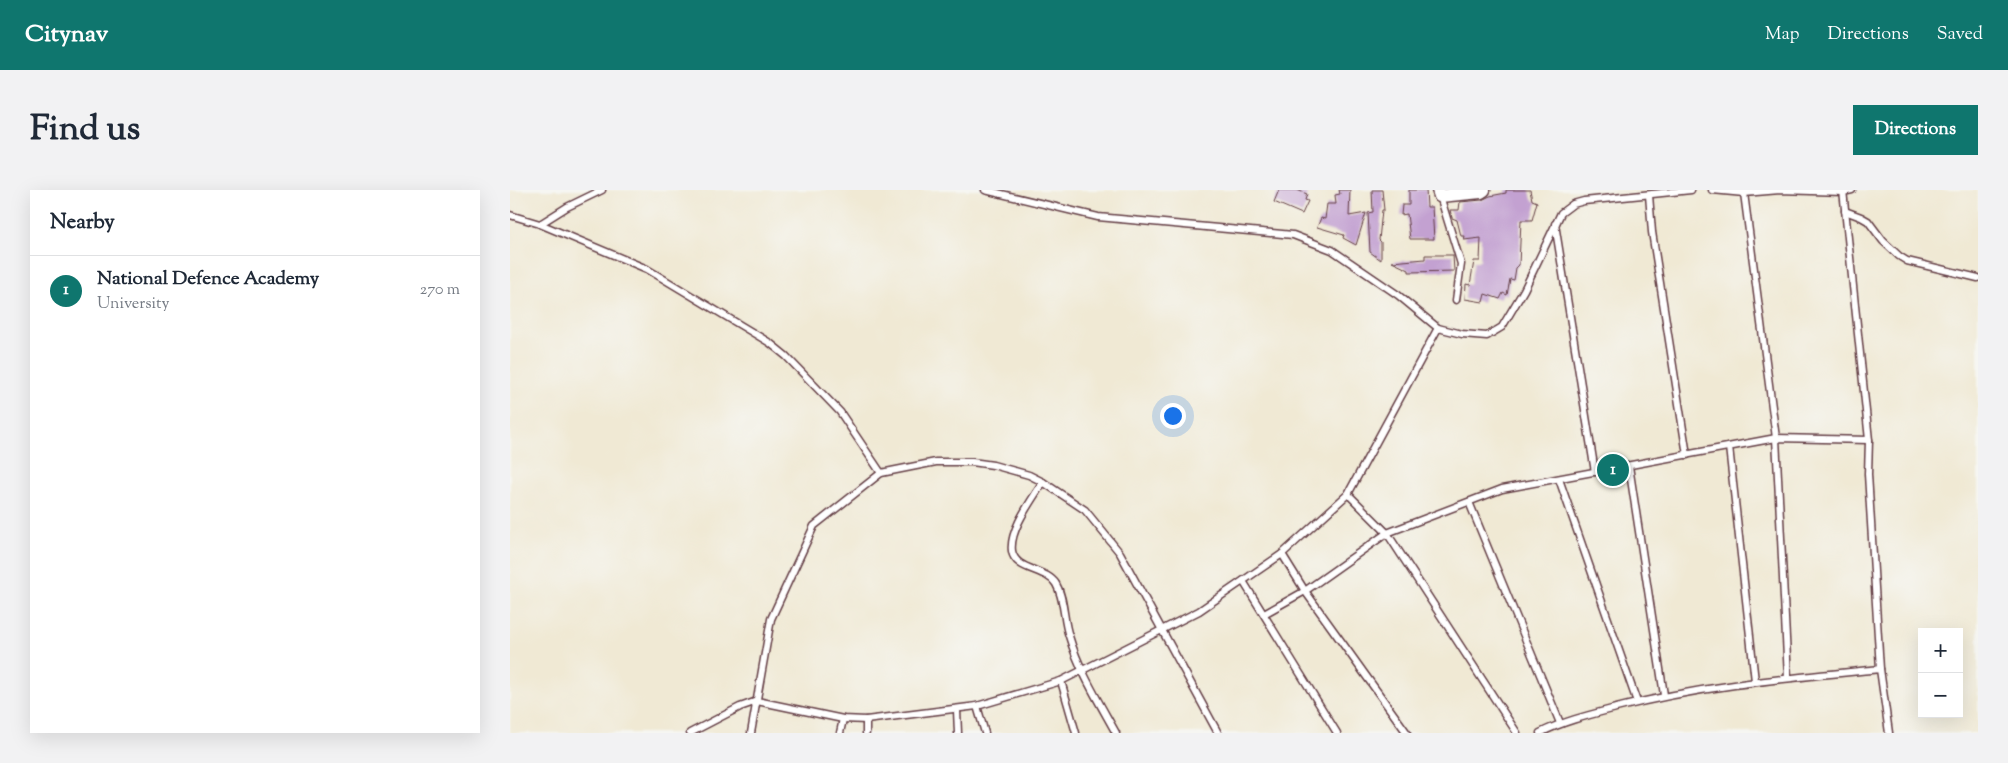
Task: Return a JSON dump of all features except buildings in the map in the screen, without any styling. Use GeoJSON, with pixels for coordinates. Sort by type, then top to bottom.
{"type":"FeatureCollection","features":[{"type":"Feature","properties":{"kind":"street"},"geometry":{"type":"LineString","coordinates":[[1439,193],[1481,192],[1484,190]]}},
{"type":"Feature","properties":{"kind":"lane"},"geometry":{"type":"LineString","coordinates":[[540,224],[567,207],[602,190]]}},
{"type":"Feature","properties":{"kind":"lane"},"geometry":{"type":"LineString","coordinates":[[985,190],[1098,217],[1293,235],[1332,250],[1398,295],[1438,328],[1462,334],[1487,336],[1502,327],[1524,290],[1561,213],[1578,202],[1691,190]]}},
{"type":"Feature","properties":{"kind":"lane"},"geometry":{"type":"LineString","coordinates":[[1712,190],[1744,193],[1780,190],[1852,190]]}},
{"type":"Feature","properties":{"kind":"lane"},"geometry":{"type":"LineString","coordinates":[[1843,191],[1869,440],[1868,474],[1880,669],[1889,733]]}},
{"type":"Feature","properties":{"kind":"lane"},"geometry":{"type":"LineString","coordinates":[[1439,193],[1461,264],[1456,300]]}},
{"type":"Feature","properties":{"kind":"lane"},"geometry":{"type":"LineString","coordinates":[[1744,193],[1776,438],[1788,678]]}},
{"type":"Feature","properties":{"kind":"lane"},"geometry":{"type":"LineString","coordinates":[[1648,195],[1652,232],[1687,455]]}},
{"type":"Feature","properties":{"kind":"lane"},"geometry":{"type":"LineString","coordinates":[[1845,211],[1861,216],[1868,221],[1883,241],[1907,261],[1978,278]]}},
{"type":"Feature","properties":{"kind":"lane"},"geometry":{"type":"LineString","coordinates":[[510,215],[540,224],[647,270],[770,342],[840,412],[881,474]]}},
{"type":"Feature","properties":{"kind":"lane"},"geometry":{"type":"LineString","coordinates":[[1555,224],[1595,472]]}},
{"type":"Feature","properties":{"kind":"lane"},"geometry":{"type":"LineString","coordinates":[[690,733],[740,707],[757,701],[843,718],[866,720],[958,710],[977,706],[1061,681],[1163,631],[1199,611],[1282,554],[1348,494],[1438,328]]}},
{"type":"Feature","properties":{"kind":"lane"},"geometry":{"type":"LineString","coordinates":[[1264,614],[1305,591],[1387,533],[1502,489],[1776,438],[1869,440]]}},
{"type":"Feature","properties":{"kind":"lane"},"geometry":{"type":"LineString","coordinates":[[1729,447],[1754,681]]}},
{"type":"Feature","properties":{"kind":"lane"},"geometry":{"type":"LineString","coordinates":[[751,733],[772,619],[814,526],[881,474],[936,462],[972,462],[993,465],[1029,475],[1085,510],[1120,552],[1218,733]]}},
{"type":"Feature","properties":{"kind":"lane"},"geometry":{"type":"LineString","coordinates":[[1629,466],[1664,695]]}},
{"type":"Feature","properties":{"kind":"lane"},"geometry":{"type":"LineString","coordinates":[[1559,479],[1637,702]]}},
{"type":"Feature","properties":{"kind":"lane"},"geometry":{"type":"LineString","coordinates":[[1043,482],[1020,520],[1012,542],[1012,552],[1014,558],[1022,565],[1048,576],[1056,583],[1068,636],[1083,671],[1116,733]]}},
{"type":"Feature","properties":{"kind":"lane"},"geometry":{"type":"LineString","coordinates":[[1348,494],[1387,533],[1517,733]]}},
{"type":"Feature","properties":{"kind":"lane"},"geometry":{"type":"LineString","coordinates":[[1469,502],[1560,723]]}},
{"type":"Feature","properties":{"kind":"lane"},"geometry":{"type":"LineString","coordinates":[[1282,554],[1305,591],[1407,733]]}},
{"type":"Feature","properties":{"kind":"lane"},"geometry":{"type":"LineString","coordinates":[[1243,581],[1337,733]]}},
{"type":"Feature","properties":{"kind":"lane"},"geometry":{"type":"LineString","coordinates":[[1540,733],[1560,723],[1664,695],[1754,681],[1880,669]]}},
{"type":"Feature","properties":{"kind":"lane"},"geometry":{"type":"LineString","coordinates":[[1061,681],[1076,733]]}},
{"type":"Feature","properties":{"kind":"lane"},"geometry":{"type":"LineString","coordinates":[[977,706],[984,733]]}},
{"type":"Feature","properties":{"kind":"lane"},"geometry":{"type":"LineString","coordinates":[[958,710],[958,733]]}},
{"type":"Feature","properties":{"kind":"lane"},"geometry":{"type":"LineString","coordinates":[[840,733],[843,718]]}},
{"type":"Feature","properties":{"kind":"lane"},"geometry":{"type":"LineString","coordinates":[[866,720],[866,733]]}},
{"type":"Feature","properties":{"kind":"place","name":"National Defence Academy"},"geometry":{"type":"Point","coordinates":[1613,470]}}]}
